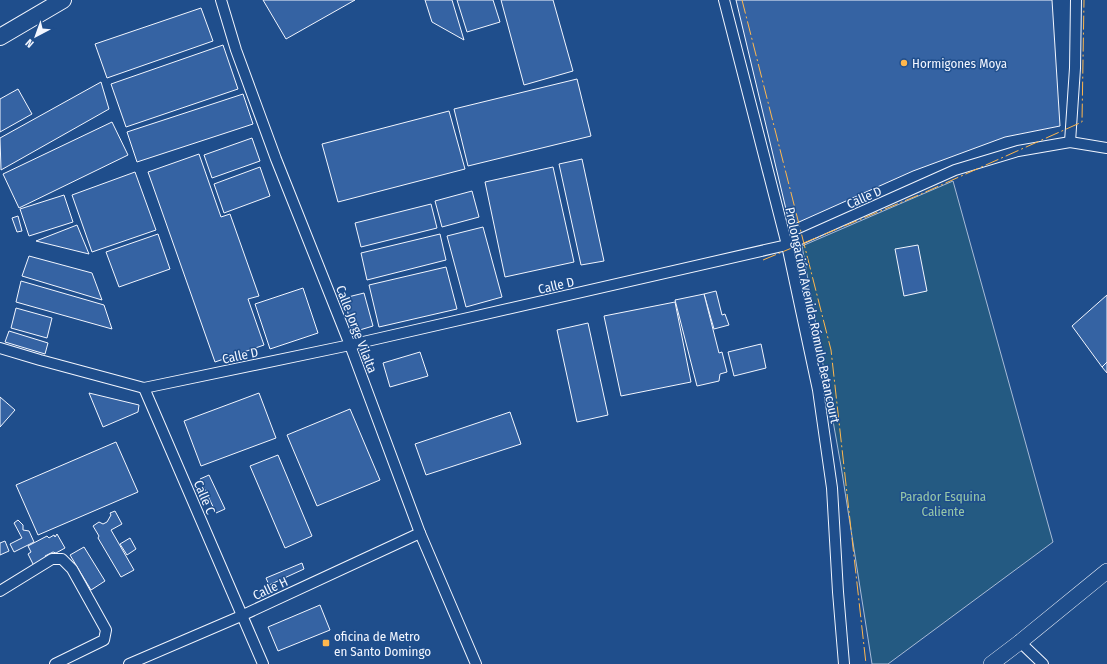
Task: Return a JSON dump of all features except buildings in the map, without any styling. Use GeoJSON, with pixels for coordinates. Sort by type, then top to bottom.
{"type":"FeatureCollection","features":[{"type":"Feature","properties":{"kind":"main road"},"geometry":{"type":"LineString","coordinates":[[0,37],[63,0]]}},
{"type":"Feature","properties":{"kind":"main road"},"geometry":{"type":"LineString","coordinates":[[990,664],[1020,642],[1107,571]]}},
{"type":"Feature","properties":{"kind":"street","name":"Calle Jorge Vilalta"},"geometry":{"type":"LineString","coordinates":[[221,0],[236,50],[276,159],[350,345],[420,533],[476,664]]}},
{"type":"Feature","properties":{"kind":"street","name":"Prolongación Avenida Rómulo Betancourt"},"geometry":{"type":"LineString","coordinates":[[724,0],[787,245],[818,390],[832,488],[844,664]]}},
{"type":"Feature","properties":{"kind":"street"},"geometry":{"type":"LineString","coordinates":[[1070,142],[1075,68],[1076,0]]}},
{"type":"Feature","properties":{"kind":"street","name":"Calle D"},"geometry":{"type":"LineString","coordinates":[[0,348],[144,388],[350,345],[787,245],[955,170],[1018,151],[1070,142],[1107,148]]}},
{"type":"Feature","properties":{"kind":"street","name":"Calle C"},"geometry":{"type":"LineString","coordinates":[[144,388],[263,664]]}},
{"type":"Feature","properties":{"kind":"street","name":"Calle H"},"geometry":{"type":"LineString","coordinates":[[129,664],[241,616],[420,533]]}},
{"type":"Feature","properties":{"kind":"street"},"geometry":{"type":"LineString","coordinates":[[0,591],[52,559],[62,559],[72,569],[106,630],[104,640],[55,664]]}},
{"type":"Feature","properties":{"kind":"street"},"geometry":{"type":"LineString","coordinates":[[1020,642],[1043,664]]}},
{"type":"Feature","properties":{"kind":"green space","name":"Parador Esquina Caliente"},"geometry":{"type":"Polygon","coordinates":[[[953,181],[1053,542],[888,664],[872,664],[841,466],[802,246],[953,181]]]}},
{"type":"Feature","properties":{"kind":"power"},"geometry":{"type":"LineString","coordinates":[[742,0],[831,350],[866,664]]}},
{"type":"Feature","properties":{"kind":"power"},"geometry":{"type":"LineString","coordinates":[[763,260],[921,194],[1082,122],[1084,0]]}},
{"type":"Feature","properties":{"kind":"place","name":"Hormigones Moya"},"geometry":{"type":"Point","coordinates":[904,63]}},
{"type":"Feature","properties":{"kind":"place","name":"oficina de Metro en Santo Domingo"},"geometry":{"type":"Point","coordinates":[326,643]}}]}
